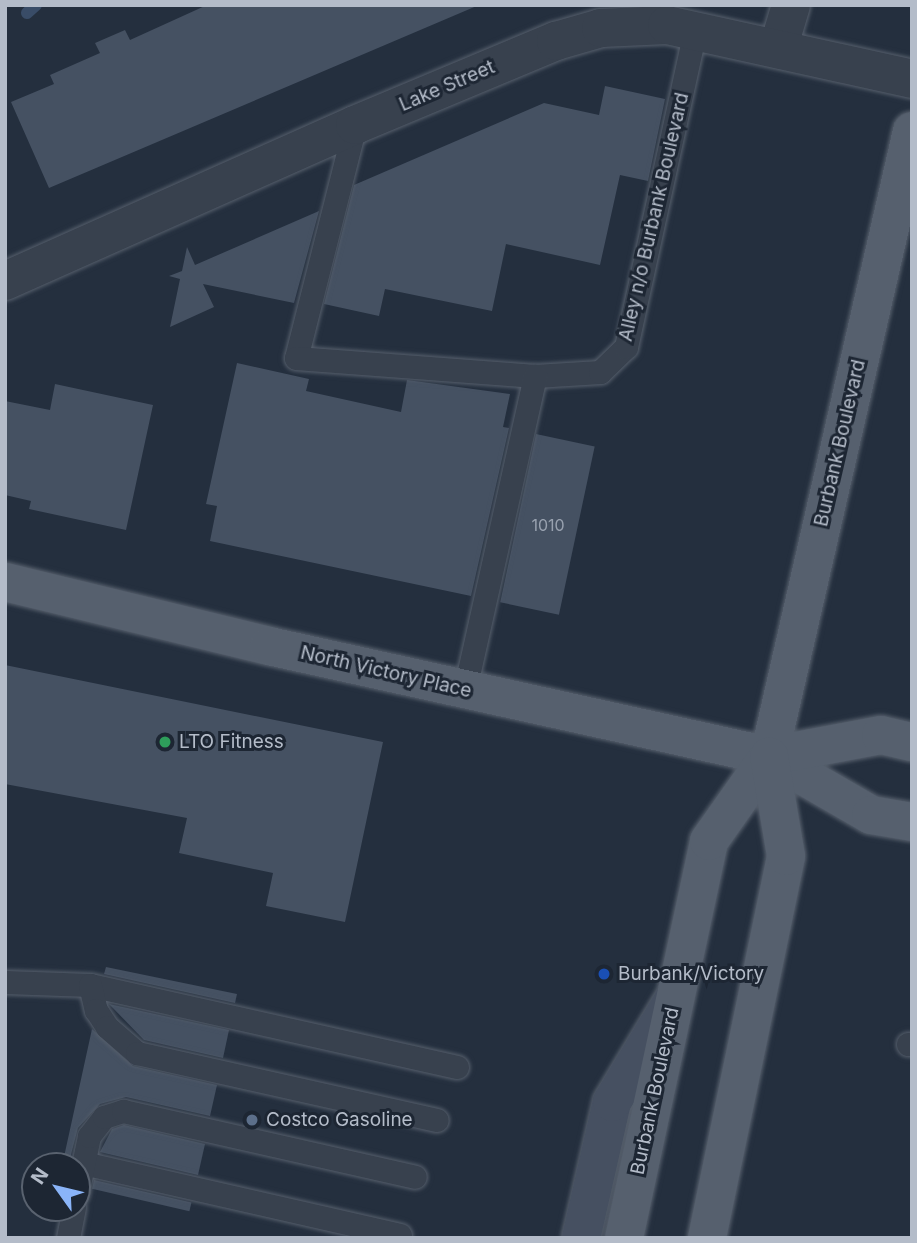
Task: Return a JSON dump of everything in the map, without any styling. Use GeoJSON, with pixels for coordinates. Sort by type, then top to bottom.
{"type":"FeatureCollection","features":[{"type":"Feature","properties":{"kind":"main road","name":"Burbank Boulevard"},"geometry":{"type":"LineString","coordinates":[[624,1238],[709,841],[769,756],[910,138]]}},
{"type":"Feature","properties":{"kind":"main road","name":"North Victory Place"},"geometry":{"type":"LineString","coordinates":[[5,582],[465,690],[769,756]]}},
{"type":"Feature","properties":{"kind":"main road"},"geometry":{"type":"LineString","coordinates":[[769,756],[881,735],[912,741]]}},
{"type":"Feature","properties":{"kind":"main road","name":"Burbank Boulevard"},"geometry":{"type":"LineString","coordinates":[[707,1238],[786,856],[769,756]]}},
{"type":"Feature","properties":{"kind":"main road"},"geometry":{"type":"LineString","coordinates":[[769,756],[871,815],[912,822]]}},
{"type":"Feature","properties":{"kind":"main road"},"geometry":{"type":"LineString","coordinates":[[581,1238],[611,1102],[675,997]]}},
{"type":"Feature","properties":{"kind":"street"},"geometry":{"type":"LineString","coordinates":[[778,49],[791,5]]}},
{"type":"Feature","properties":{"kind":"street","name":"Lake Street"},"geometry":{"type":"LineString","coordinates":[[5,282],[355,125],[556,41],[601,28],[637,23],[695,30],[912,79]]}},
{"type":"Feature","properties":{"kind":"lane","name":"Alley n/o Burbank Boulevard"},"geometry":{"type":"LineString","coordinates":[[355,125],[296,358],[536,376],[600,372],[626,347],[695,30]]}},
{"type":"Feature","properties":{"kind":"lane"},"geometry":{"type":"LineString","coordinates":[[465,690],[536,376]]}},
{"type":"Feature","properties":{"kind":"lane"},"geometry":{"type":"LineString","coordinates":[[5,982],[90,985],[457,1067]]}},
{"type":"Feature","properties":{"kind":"lane"},"geometry":{"type":"LineString","coordinates":[[90,985],[107,1027],[137,1053],[437,1120]]}},
{"type":"Feature","properties":{"kind":"lane"},"geometry":{"type":"LineString","coordinates":[[86,1152],[95,1125],[123,1111],[415,1177]]}},
{"type":"Feature","properties":{"kind":"lane"},"geometry":{"type":"LineString","coordinates":[[91,1165],[400,1235]]}},
{"type":"Feature","properties":{"kind":"building"},"geometry":{"type":"Polygon","coordinates":[[[207,5],[479,5],[49,188],[11,102],[54,84],[50,75],[100,53],[95,43],[125,30],[130,40],[207,5]]]}},
{"type":"Feature","properties":{"kind":"building"},"geometry":{"type":"Polygon","coordinates":[[[605,86],[665,99],[648,181],[620,175],[600,265],[506,244],[492,311],[385,289],[379,316],[324,304],[354,185],[544,103],[599,115],[605,86]]]}},
{"type":"Feature","properties":{"kind":"building"},"geometry":{"type":"Polygon","coordinates":[[[319,211],[294,303],[203,284],[214,307],[170,327],[180,279],[169,276],[182,271],[187,247],[195,265],[319,211]]]}},
{"type":"Feature","properties":{"kind":"building"},"geometry":{"type":"Polygon","coordinates":[[[237,363],[309,379],[306,391],[401,412],[407,380],[510,394],[503,427],[509,428],[471,596],[210,541],[217,506],[206,504],[237,363]]]}},
{"type":"Feature","properties":{"kind":"building"},"geometry":{"type":"Polygon","coordinates":[[[55,384],[153,405],[126,530],[29,509],[31,501],[5,495],[5,401],[50,410],[55,384]]]}},
{"type":"Feature","properties":{"kind":"building"},"geometry":{"type":"Polygon","coordinates":[[[536,434],[595,446],[559,615],[500,602],[536,434]]]}},
{"type":"Feature","properties":{"kind":"building"},"geometry":{"type":"Polygon","coordinates":[[[5,665],[383,742],[345,922],[266,906],[273,873],[179,853],[187,818],[5,784],[5,665]]]}},
{"type":"Feature","properties":{"kind":"building"},"geometry":{"type":"Polygon","coordinates":[[[106,967],[237,994],[235,1003],[104,974],[106,967]]]}},
{"type":"Feature","properties":{"kind":"building"},"geometry":{"type":"Polygon","coordinates":[[[109,1004],[229,1030],[223,1058],[144,1040],[109,1004]]]}},
{"type":"Feature","properties":{"kind":"building"},"geometry":{"type":"Polygon","coordinates":[[[92,1029],[133,1066],[217,1085],[210,1116],[126,1097],[100,1104],[78,1128],[72,1152],[65,1152],[92,1029]]]}},
{"type":"Feature","properties":{"kind":"building"},"geometry":{"type":"Polygon","coordinates":[[[124,1125],[205,1144],[198,1175],[100,1152],[112,1129],[124,1125]]]}},
{"type":"Feature","properties":{"kind":"building"},"geometry":{"type":"Polygon","coordinates":[[[94,1180],[191,1202],[189,1211],[92,1189],[94,1180]]]}},
{"type":"Feature","properties":{"kind":"waterway"},"geometry":{"type":"LineString","coordinates":[[27,13],[36,5]]}},
{"type":"Feature","properties":{"kind":"place","name":"LTO Fitness"},"geometry":{"type":"Point","coordinates":[165,742]}},
{"type":"Feature","properties":{"kind":"place","name":"Burbank/Victory"},"geometry":{"type":"Point","coordinates":[604,974]}},
{"type":"Feature","properties":{"kind":"place","name":"Costco Gasoline"},"geometry":{"type":"Point","coordinates":[252,1120]}}]}
